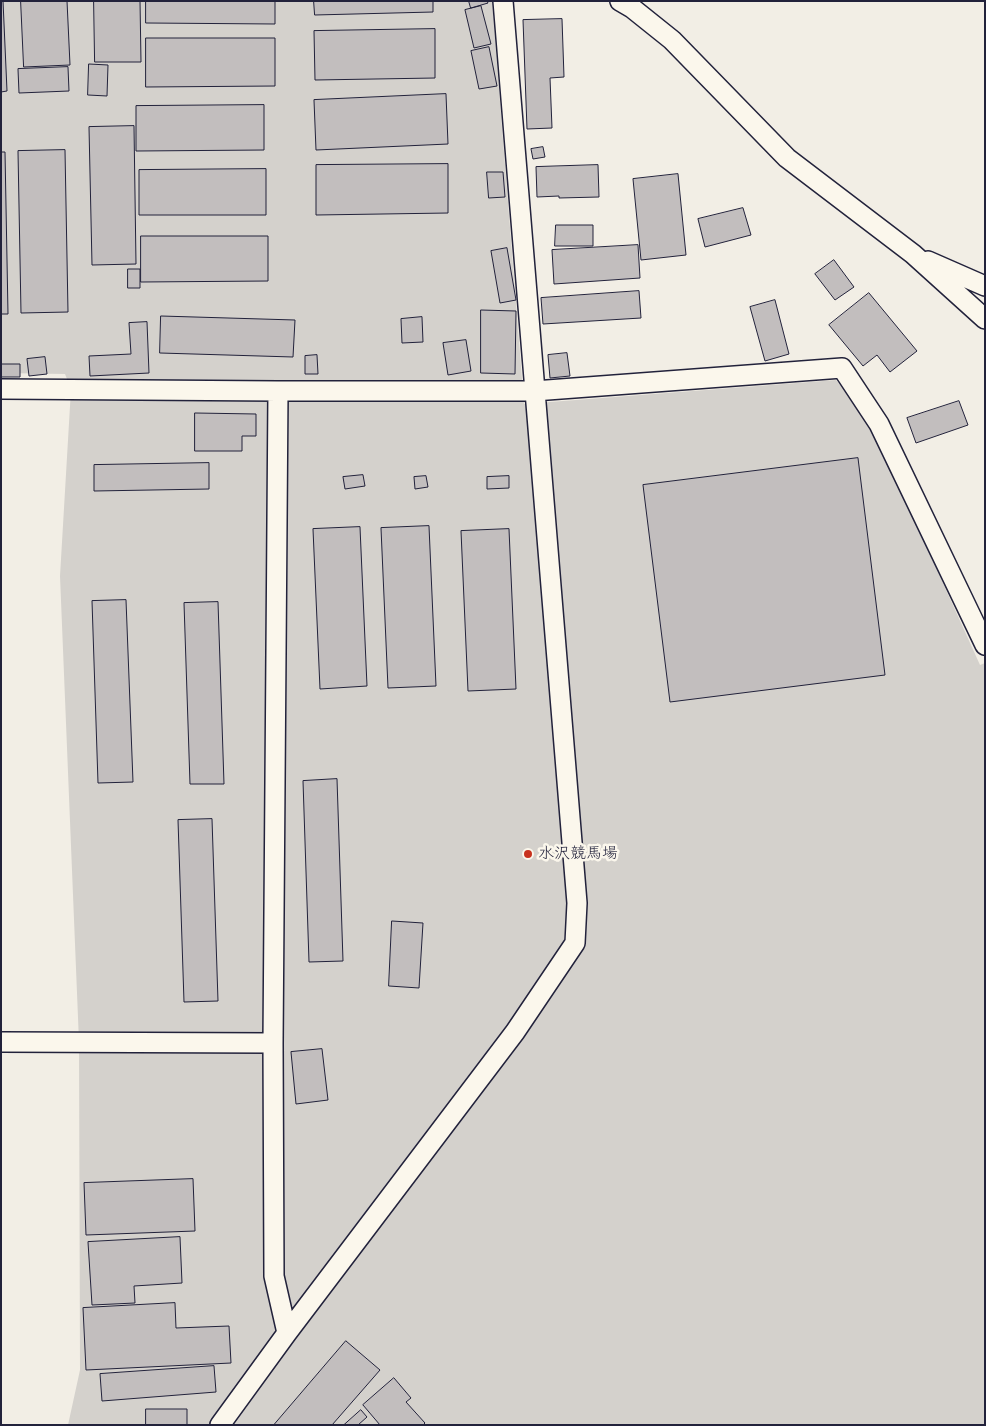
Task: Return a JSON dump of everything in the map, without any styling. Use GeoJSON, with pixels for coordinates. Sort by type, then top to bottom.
{"type":"FeatureCollection","features":[{"type":"Feature","properties":{"kind":"street"},"geometry":{"type":"LineString","coordinates":[[220,1425],[286,1333],[515,1032],[575,943],[578,903],[503,1]]}},
{"type":"Feature","properties":{"kind":"street"},"geometry":{"type":"LineString","coordinates":[[620,1],[632,8],[672,40],[787,158],[913,254],[985,319]]}},
{"type":"Feature","properties":{"kind":"street"},"geometry":{"type":"LineString","coordinates":[[913,254],[985,286]]}},
{"type":"Feature","properties":{"kind":"street"},"geometry":{"type":"LineString","coordinates":[[1,388],[278,391],[534,390],[842,368],[879,424],[985,645]]}},
{"type":"Feature","properties":{"kind":"street"},"geometry":{"type":"LineString","coordinates":[[278,391],[273,1043],[274,1276],[286,1333]]}},
{"type":"Feature","properties":{"kind":"street"},"geometry":{"type":"LineString","coordinates":[[1,1042],[273,1043]]}},
{"type":"Feature","properties":{"kind":"shaded area","name":"水沢競馬場"},"geometry":{"type":"Polygon","coordinates":[[[1,1],[492,1],[524,404],[836,380],[858,406],[873,428],[980,665],[985,663],[985,1425],[68,1425],[80,1370],[79,1042],[60,576],[71,389],[65,374],[1,373],[1,1]]]}},
{"type":"Feature","properties":{"kind":"building"},"geometry":{"type":"Polygon","coordinates":[[[1,1],[3,1],[7,91],[1,92],[1,1]]]}},
{"type":"Feature","properties":{"kind":"building"},"geometry":{"type":"Polygon","coordinates":[[[21,1],[67,1],[70,65],[24,67],[21,1]]]}},
{"type":"Feature","properties":{"kind":"building"},"geometry":{"type":"Polygon","coordinates":[[[94,1],[140,1],[141,62],[95,62],[94,1]]]}},
{"type":"Feature","properties":{"kind":"building"},"geometry":{"type":"Polygon","coordinates":[[[146,1],[275,1],[275,24],[146,23],[146,1]]]}},
{"type":"Feature","properties":{"kind":"building"},"geometry":{"type":"Polygon","coordinates":[[[314,1],[433,1],[433,12],[315,15],[314,1]]]}},
{"type":"Feature","properties":{"kind":"building"},"geometry":{"type":"Polygon","coordinates":[[[469,1],[487,1],[488,3],[471,8],[469,1]]]}},
{"type":"Feature","properties":{"kind":"building"},"geometry":{"type":"Polygon","coordinates":[[[481,6],[491,44],[474,48],[465,10],[481,6]]]}},
{"type":"Feature","properties":{"kind":"building"},"geometry":{"type":"Polygon","coordinates":[[[562,19],[564,77],[550,78],[552,128],[527,129],[523,20],[562,19]]]}},
{"type":"Feature","properties":{"kind":"building"},"geometry":{"type":"Polygon","coordinates":[[[435,29],[435,78],[315,80],[314,31],[435,29]]]}},
{"type":"Feature","properties":{"kind":"building"},"geometry":{"type":"Polygon","coordinates":[[[146,38],[275,38],[275,86],[146,87],[146,38]]]}},
{"type":"Feature","properties":{"kind":"building"},"geometry":{"type":"Polygon","coordinates":[[[489,47],[497,86],[479,89],[471,51],[489,47]]]}},
{"type":"Feature","properties":{"kind":"building"},"geometry":{"type":"Polygon","coordinates":[[[89,64],[108,65],[107,96],[88,95],[89,64]]]}},
{"type":"Feature","properties":{"kind":"building"},"geometry":{"type":"Polygon","coordinates":[[[68,67],[69,91],[19,93],[18,69],[68,67]]]}},
{"type":"Feature","properties":{"kind":"building"},"geometry":{"type":"Polygon","coordinates":[[[446,94],[448,144],[316,150],[314,100],[446,94]]]}},
{"type":"Feature","properties":{"kind":"building"},"geometry":{"type":"Polygon","coordinates":[[[264,105],[264,150],[136,151],[136,106],[264,105]]]}},
{"type":"Feature","properties":{"kind":"building"},"geometry":{"type":"Polygon","coordinates":[[[134,126],[136,264],[92,265],[89,127],[134,126]]]}},
{"type":"Feature","properties":{"kind":"building"},"geometry":{"type":"Polygon","coordinates":[[[543,147],[545,157],[533,159],[531,149],[543,147]]]}},
{"type":"Feature","properties":{"kind":"building"},"geometry":{"type":"Polygon","coordinates":[[[65,150],[68,312],[21,313],[18,151],[65,150]]]}},
{"type":"Feature","properties":{"kind":"building"},"geometry":{"type":"Polygon","coordinates":[[[1,152],[5,152],[8,314],[1,314],[1,152]]]}},
{"type":"Feature","properties":{"kind":"building"},"geometry":{"type":"Polygon","coordinates":[[[448,164],[448,213],[316,215],[316,165],[448,164]]]}},
{"type":"Feature","properties":{"kind":"building"},"geometry":{"type":"Polygon","coordinates":[[[598,165],[599,197],[537,197],[536,167],[598,165]]]}},
{"type":"Feature","properties":{"kind":"building"},"geometry":{"type":"Polygon","coordinates":[[[266,169],[266,215],[139,215],[139,170],[266,169]]]}},
{"type":"Feature","properties":{"kind":"building"},"geometry":{"type":"Polygon","coordinates":[[[487,172],[503,172],[505,197],[489,198],[487,172]]]}},
{"type":"Feature","properties":{"kind":"building"},"geometry":{"type":"Polygon","coordinates":[[[678,174],[686,255],[641,260],[633,179],[678,174]]]}},
{"type":"Feature","properties":{"kind":"building"},"geometry":{"type":"Polygon","coordinates":[[[743,208],[751,235],[705,247],[698,219],[743,208]]]}},
{"type":"Feature","properties":{"kind":"building"},"geometry":{"type":"Polygon","coordinates":[[[556,225],[593,225],[593,246],[555,246],[556,225]]]}},
{"type":"Feature","properties":{"kind":"building"},"geometry":{"type":"Polygon","coordinates":[[[141,236],[268,236],[268,281],[141,282],[141,236]]]}},
{"type":"Feature","properties":{"kind":"building"},"geometry":{"type":"Polygon","coordinates":[[[638,245],[640,278],[554,284],[552,250],[638,245]]]}},
{"type":"Feature","properties":{"kind":"building"},"geometry":{"type":"Polygon","coordinates":[[[507,248],[516,300],[500,303],[491,251],[507,248]]]}},
{"type":"Feature","properties":{"kind":"building"},"geometry":{"type":"Polygon","coordinates":[[[834,260],[854,287],[835,300],[815,274],[834,260]]]}},
{"type":"Feature","properties":{"kind":"building"},"geometry":{"type":"Polygon","coordinates":[[[128,269],[140,269],[140,288],[128,288],[128,269]]]}},
{"type":"Feature","properties":{"kind":"building"},"geometry":{"type":"Polygon","coordinates":[[[639,291],[641,318],[543,324],[541,298],[639,291]]]}},
{"type":"Feature","properties":{"kind":"building"},"geometry":{"type":"Polygon","coordinates":[[[869,293],[917,351],[890,372],[877,355],[863,366],[829,325],[869,293]]]}},
{"type":"Feature","properties":{"kind":"building"},"geometry":{"type":"Polygon","coordinates":[[[775,300],[789,354],[765,361],[750,307],[775,300]]]}},
{"type":"Feature","properties":{"kind":"building"},"geometry":{"type":"Polygon","coordinates":[[[481,310],[516,311],[515,374],[481,373],[481,310]]]}},
{"type":"Feature","properties":{"kind":"building"},"geometry":{"type":"Polygon","coordinates":[[[161,316],[295,320],[293,357],[160,353],[161,316]]]}},
{"type":"Feature","properties":{"kind":"building"},"geometry":{"type":"Polygon","coordinates":[[[422,317],[423,342],[402,343],[401,319],[422,317]]]}},
{"type":"Feature","properties":{"kind":"building"},"geometry":{"type":"Polygon","coordinates":[[[147,322],[149,373],[90,376],[89,356],[131,354],[129,323],[147,322]]]}},
{"type":"Feature","properties":{"kind":"building"},"geometry":{"type":"Polygon","coordinates":[[[466,340],[471,371],[448,375],[443,343],[466,340]]]}},
{"type":"Feature","properties":{"kind":"building"},"geometry":{"type":"Polygon","coordinates":[[[567,353],[570,376],[550,378],[548,355],[567,353]]]}},
{"type":"Feature","properties":{"kind":"building"},"geometry":{"type":"Polygon","coordinates":[[[317,355],[318,374],[305,374],[305,356],[317,355]]]}},
{"type":"Feature","properties":{"kind":"building"},"geometry":{"type":"Polygon","coordinates":[[[45,357],[47,374],[29,376],[27,359],[45,357]]]}},
{"type":"Feature","properties":{"kind":"building"},"geometry":{"type":"Polygon","coordinates":[[[1,364],[20,364],[20,377],[1,377],[1,364]]]}},
{"type":"Feature","properties":{"kind":"building"},"geometry":{"type":"Polygon","coordinates":[[[959,401],[968,425],[916,443],[907,418],[959,401]]]}},
{"type":"Feature","properties":{"kind":"building"},"geometry":{"type":"Polygon","coordinates":[[[195,413],[256,414],[256,436],[242,436],[242,451],[195,451],[195,413]]]}},
{"type":"Feature","properties":{"kind":"building"},"geometry":{"type":"Polygon","coordinates":[[[858,458],[885,675],[670,702],[643,485],[858,458]]]}},
{"type":"Feature","properties":{"kind":"building"},"geometry":{"type":"Polygon","coordinates":[[[209,463],[209,489],[94,491],[94,465],[209,463]]]}},
{"type":"Feature","properties":{"kind":"building"},"geometry":{"type":"Polygon","coordinates":[[[363,475],[365,486],[345,489],[343,477],[363,475]]]}},
{"type":"Feature","properties":{"kind":"building"},"geometry":{"type":"Polygon","coordinates":[[[426,476],[428,487],[415,489],[414,477],[426,476]]]}},
{"type":"Feature","properties":{"kind":"building"},"geometry":{"type":"Polygon","coordinates":[[[509,476],[509,488],[487,489],[487,477],[509,476]]]}},
{"type":"Feature","properties":{"kind":"building"},"geometry":{"type":"Polygon","coordinates":[[[429,526],[436,686],[388,688],[381,528],[429,526]]]}},
{"type":"Feature","properties":{"kind":"building"},"geometry":{"type":"Polygon","coordinates":[[[360,527],[367,686],[320,689],[313,529],[360,527]]]}},
{"type":"Feature","properties":{"kind":"building"},"geometry":{"type":"Polygon","coordinates":[[[509,529],[516,689],[468,691],[461,531],[509,529]]]}},
{"type":"Feature","properties":{"kind":"building"},"geometry":{"type":"Polygon","coordinates":[[[126,600],[133,782],[98,783],[92,601],[126,600]]]}},
{"type":"Feature","properties":{"kind":"building"},"geometry":{"type":"Polygon","coordinates":[[[218,602],[224,784],[190,784],[184,603],[218,602]]]}},
{"type":"Feature","properties":{"kind":"building"},"geometry":{"type":"Polygon","coordinates":[[[337,779],[343,961],[309,962],[303,781],[337,779]]]}},
{"type":"Feature","properties":{"kind":"building"},"geometry":{"type":"Polygon","coordinates":[[[212,819],[218,1001],[184,1002],[178,820],[212,819]]]}},
{"type":"Feature","properties":{"kind":"building"},"geometry":{"type":"Polygon","coordinates":[[[392,921],[423,923],[419,988],[389,986],[392,921]]]}},
{"type":"Feature","properties":{"kind":"building"},"geometry":{"type":"Polygon","coordinates":[[[322,1049],[328,1100],[296,1104],[291,1052],[322,1049]]]}},
{"type":"Feature","properties":{"kind":"building"},"geometry":{"type":"Polygon","coordinates":[[[193,1179],[195,1231],[86,1235],[84,1183],[193,1179]]]}},
{"type":"Feature","properties":{"kind":"building"},"geometry":{"type":"Polygon","coordinates":[[[180,1237],[182,1283],[134,1286],[135,1303],[92,1305],[88,1242],[180,1237]]]}},
{"type":"Feature","properties":{"kind":"building"},"geometry":{"type":"Polygon","coordinates":[[[175,1303],[176,1328],[229,1326],[231,1363],[86,1370],[83,1308],[175,1303]]]}},
{"type":"Feature","properties":{"kind":"building"},"geometry":{"type":"Polygon","coordinates":[[[346,1341],[380,1370],[332,1425],[274,1425],[346,1341]]]}},
{"type":"Feature","properties":{"kind":"building"},"geometry":{"type":"Polygon","coordinates":[[[214,1366],[216,1392],[102,1401],[100,1374],[214,1366]]]}},
{"type":"Feature","properties":{"kind":"building"},"geometry":{"type":"Polygon","coordinates":[[[394,1378],[411,1398],[406,1402],[425,1423],[423,1425],[380,1425],[363,1405],[394,1378]]]}},
{"type":"Feature","properties":{"kind":"building"},"geometry":{"type":"Polygon","coordinates":[[[146,1409],[187,1409],[187,1425],[146,1425],[146,1409]]]}},
{"type":"Feature","properties":{"kind":"building"},"geometry":{"type":"Polygon","coordinates":[[[361,1410],[367,1417],[358,1425],[344,1425],[361,1410]]]}},
{"type":"Feature","properties":{"kind":"place","name":"水沢競馬場"},"geometry":{"type":"Point","coordinates":[528,854]}}]}
